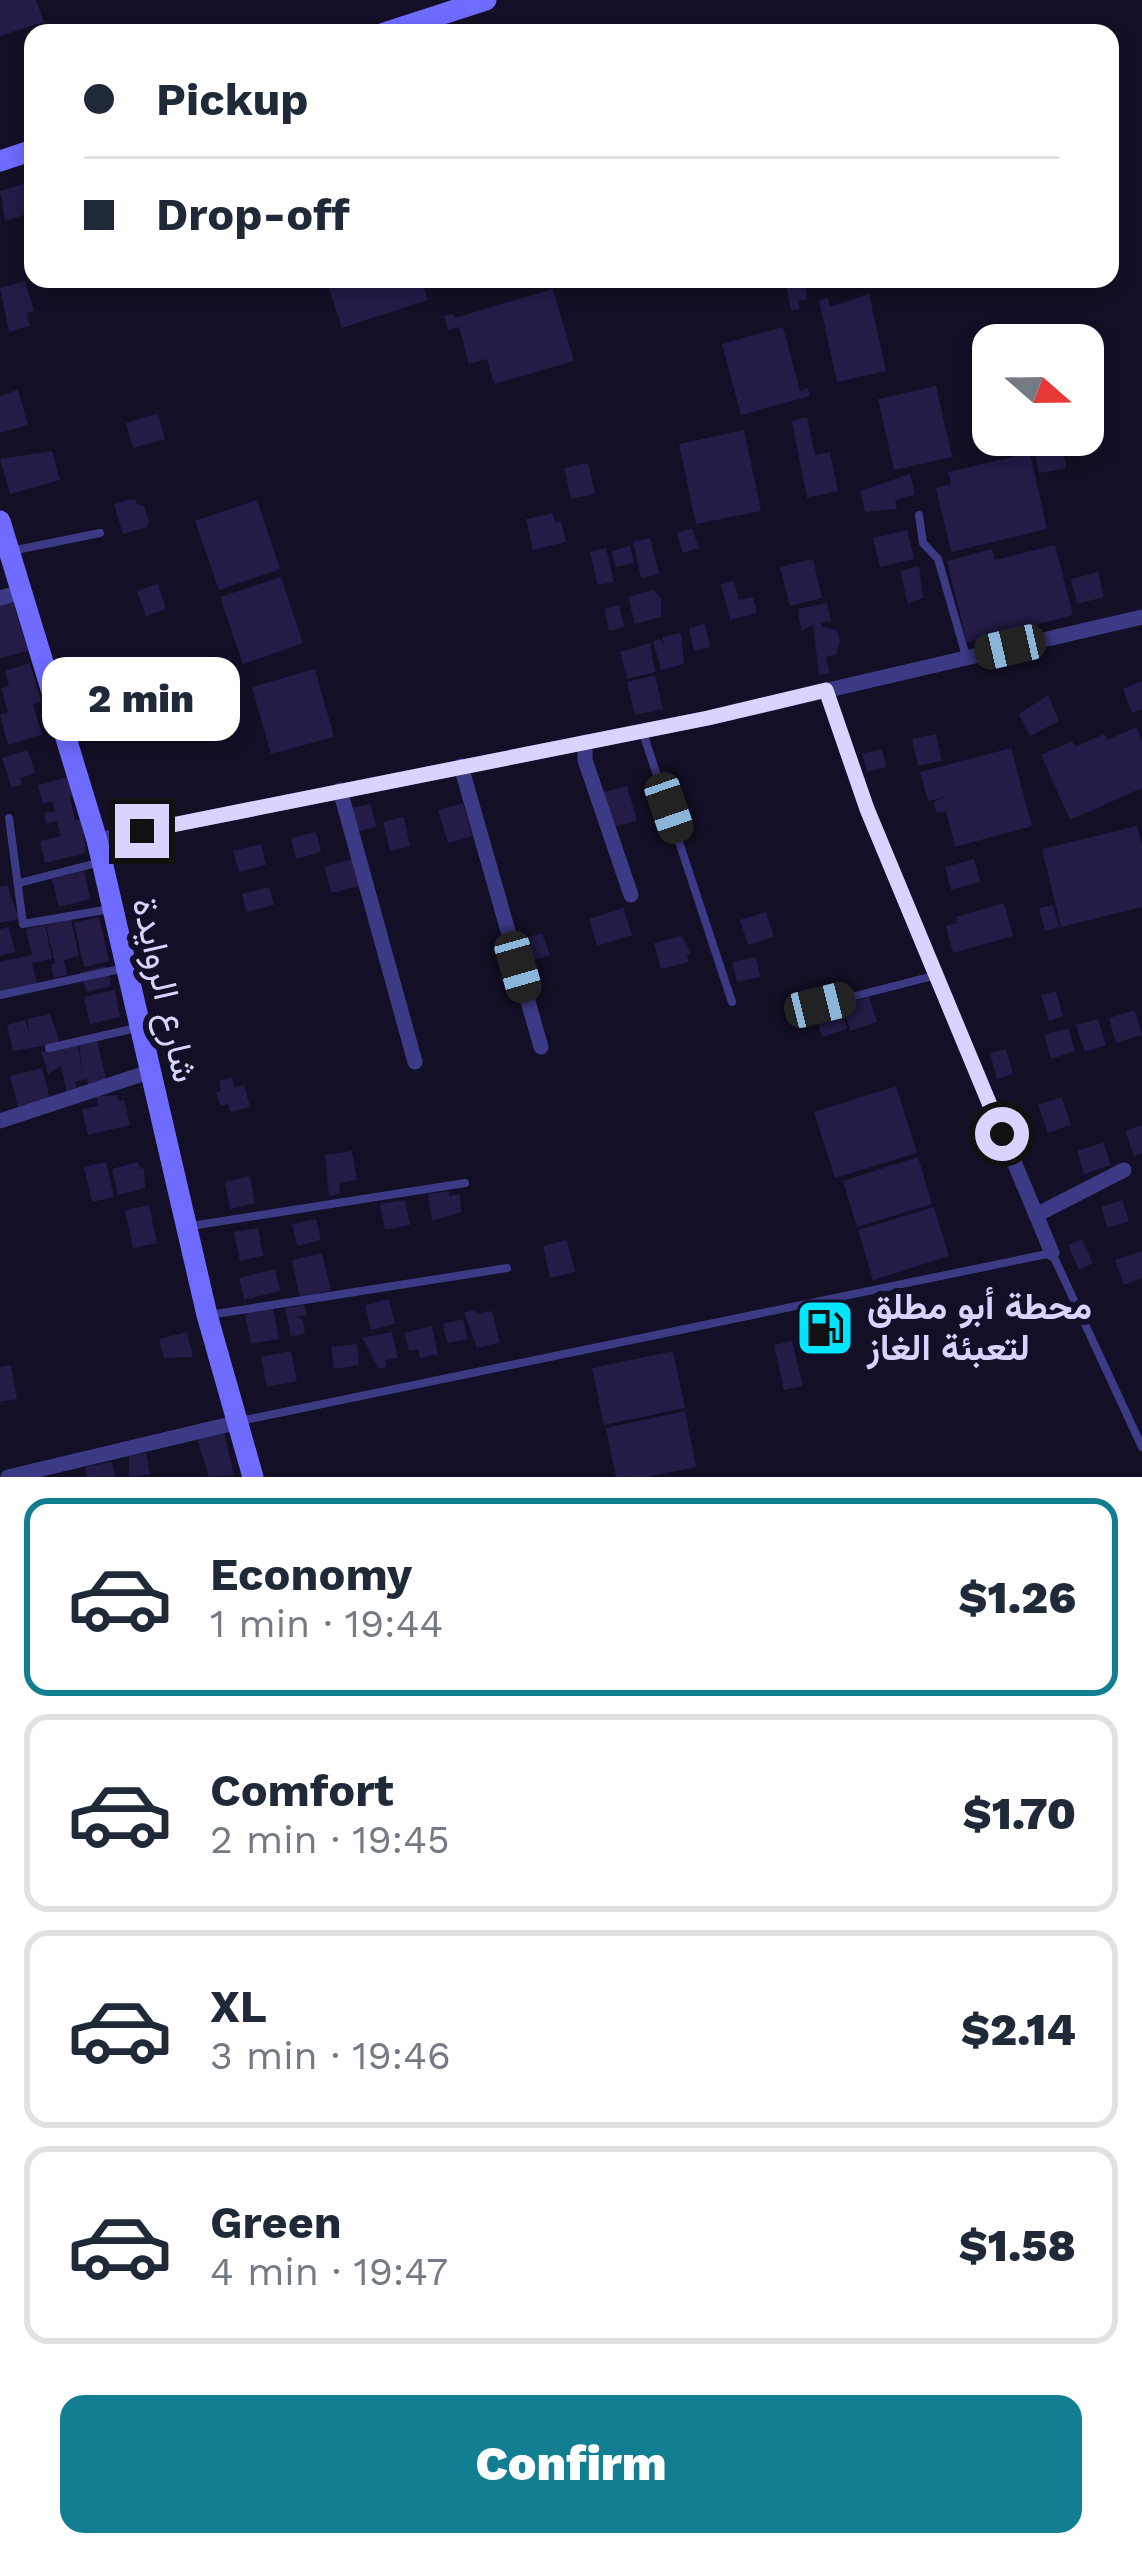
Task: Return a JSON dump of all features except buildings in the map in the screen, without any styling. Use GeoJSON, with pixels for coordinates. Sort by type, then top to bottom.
{"type":"FeatureCollection","features":[{"type":"Feature","properties":{"kind":"street"},"geometry":{"type":"LineString","coordinates":[[411,24],[486,0]]}},
{"type":"Feature","properties":{"kind":"street","name":"شارع الروايدة"},"geometry":{"type":"LineString","coordinates":[[0,521],[99,851],[207,1316],[254,1477]]}},
{"type":"Feature","properties":{"kind":"street"},"geometry":{"type":"LineString","coordinates":[[0,598],[24,591]]}},
{"type":"Feature","properties":{"kind":"street"},"geometry":{"type":"LineString","coordinates":[[99,851],[340,790],[642,732],[1142,617]]}},
{"type":"Feature","properties":{"kind":"street"},"geometry":{"type":"LineString","coordinates":[[826,690],[867,809],[1052,1253]]}},
{"type":"Feature","properties":{"kind":"street"},"geometry":{"type":"LineString","coordinates":[[585,742],[585,760],[632,895]]}},
{"type":"Feature","properties":{"kind":"street"},"geometry":{"type":"LineString","coordinates":[[461,766],[541,1047]]}},
{"type":"Feature","properties":{"kind":"street"},"geometry":{"type":"LineString","coordinates":[[340,790],[415,1062]]}},
{"type":"Feature","properties":{"kind":"street"},"geometry":{"type":"LineString","coordinates":[[0,1121],[149,1072]]}},
{"type":"Feature","properties":{"kind":"street"},"geometry":{"type":"LineString","coordinates":[[1036,1215],[1124,1170]]}},
{"type":"Feature","properties":{"kind":"street"},"geometry":{"type":"LineString","coordinates":[[8,1477],[238,1422]]}},
{"type":"Feature","properties":{"kind":"lane"},"geometry":{"type":"LineString","coordinates":[[919,515],[923,543],[938,559],[966,657]]}},
{"type":"Feature","properties":{"kind":"lane"},"geometry":{"type":"LineString","coordinates":[[10,551],[100,532]]}},
{"type":"Feature","properties":{"kind":"lane"},"geometry":{"type":"LineString","coordinates":[[642,732],[732,1002]]}},
{"type":"Feature","properties":{"kind":"lane"},"geometry":{"type":"LineString","coordinates":[[9,818],[23,924],[111,908]]}},
{"type":"Feature","properties":{"kind":"lane"},"geometry":{"type":"LineString","coordinates":[[19,883],[99,851]]}},
{"type":"Feature","properties":{"kind":"lane"},"geometry":{"type":"LineString","coordinates":[[0,995],[126,968]]}},
{"type":"Feature","properties":{"kind":"lane"},"geometry":{"type":"LineString","coordinates":[[820,1005],[938,975]]}},
{"type":"Feature","properties":{"kind":"lane"},"geometry":{"type":"LineString","coordinates":[[49,1048],[138,1028]]}},
{"type":"Feature","properties":{"kind":"lane"},"geometry":{"type":"LineString","coordinates":[[189,1227],[465,1183]]}},
{"type":"Feature","properties":{"kind":"lane"},"geometry":{"type":"LineString","coordinates":[[238,1422],[1052,1253],[1142,1447]]}},
{"type":"Feature","properties":{"kind":"lane"},"geometry":{"type":"LineString","coordinates":[[207,1316],[507,1268]]}},
{"type":"Feature","properties":{"kind":"place","name":"محطة أبو مطلق لتعبئة الغاز"},"geometry":{"type":"Point","coordinates":[825,1328]}},
{"type":"Feature","properties":{"kind":"route"},"geometry":{"type":"LineString","coordinates":[[142,831],[826,690],[867,809],[1002,1134]]}}]}
